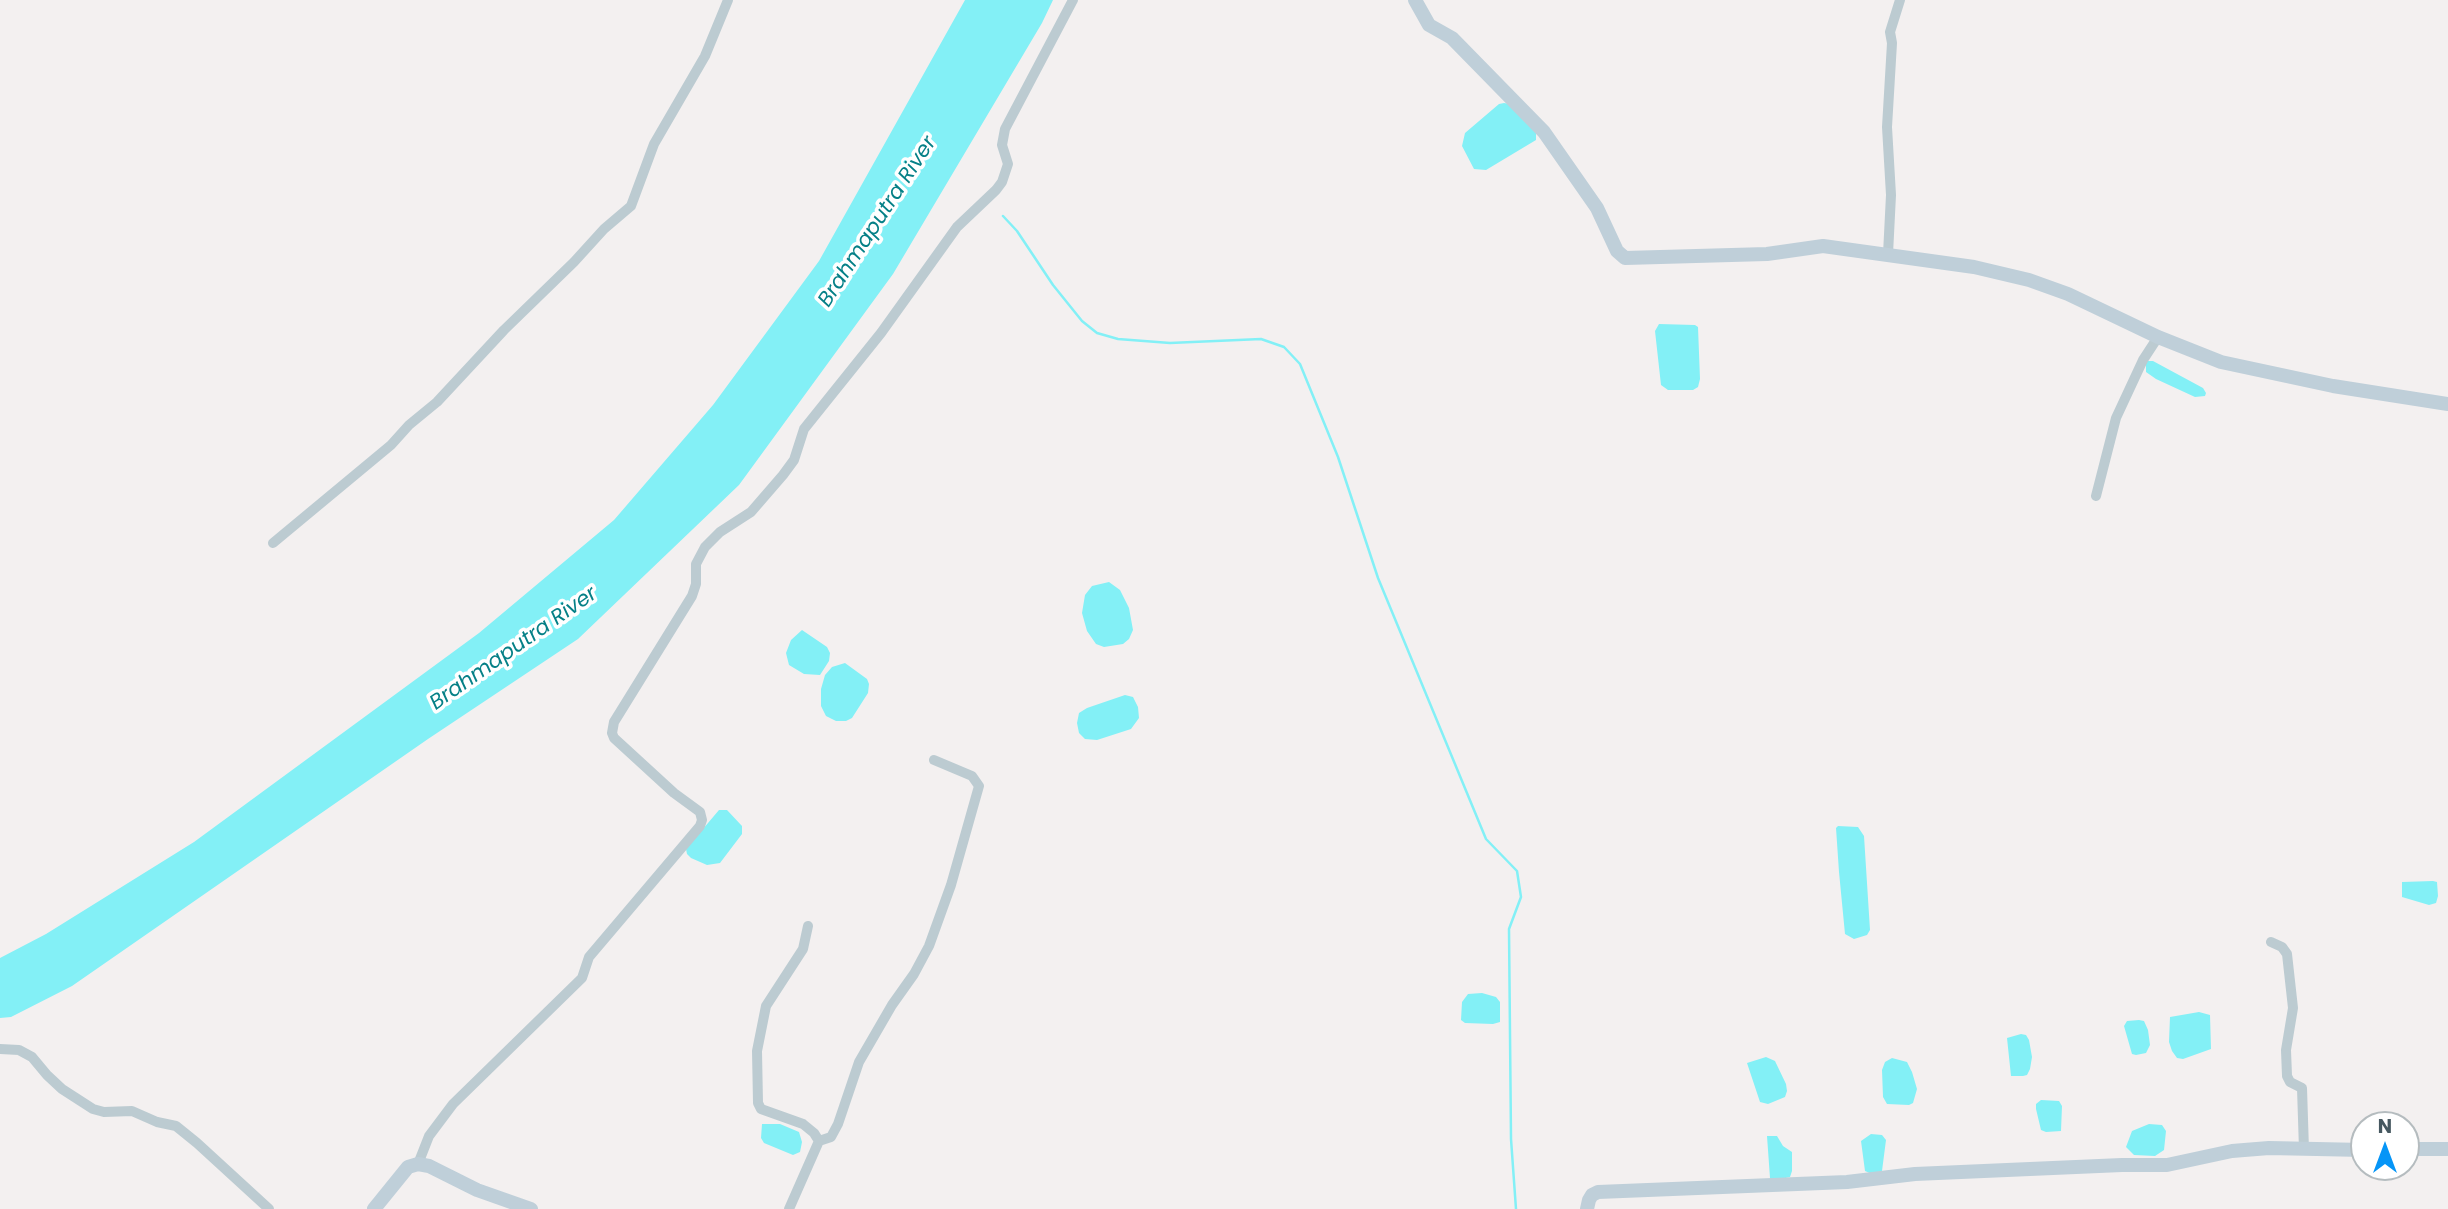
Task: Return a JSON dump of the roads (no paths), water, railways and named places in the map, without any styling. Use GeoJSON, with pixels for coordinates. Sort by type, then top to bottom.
{"type":"FeatureCollection","features":[{"type":"Feature","properties":{"kind":"street"},"geometry":{"type":"LineString","coordinates":[[273,543],[391,445],[409,425],[437,402],[504,330],[631,205],[653,144],[705,56],[728,0]]}},
{"type":"Feature","properties":{"kind":"street"},"geometry":{"type":"LineString","coordinates":[[418,1164],[429,1136],[453,1104],[582,978],[589,957],[699,826],[702,820],[700,812],[674,793],[614,738],[614,722],[692,596],[696,583],[696,564],[705,547],[720,532],[751,512],[783,475],[794,460],[804,429],[881,333],[950,237],[1002,182],[1008,164],[1002,145],[1003,135],[1073,0]]}},
{"type":"Feature","properties":{"kind":"street"},"geometry":{"type":"LineString","coordinates":[[1415,0],[1429,25],[1452,38],[1544,132],[1597,208],[1621,256],[1644,259],[1767,254],[1823,246],[1974,267],[2029,280],[2068,294],[2158,337],[2221,362],[2333,387],[2448,404]]}},
{"type":"Feature","properties":{"kind":"street"},"geometry":{"type":"LineString","coordinates":[[1888,254],[1891,195],[1886,127],[1892,43],[1890,32],[1900,0]]}},
{"type":"Feature","properties":{"kind":"street"},"geometry":{"type":"LineString","coordinates":[[2096,496],[2116,418],[2143,360],[2158,337]]}},
{"type":"Feature","properties":{"kind":"street"},"geometry":{"type":"LineString","coordinates":[[789,1209],[819,1141],[831,1137],[838,1124],[859,1062],[892,1005],[922,961],[951,885],[979,786],[972,776],[934,760]]}},
{"type":"Feature","properties":{"kind":"street"},"geometry":{"type":"LineString","coordinates":[[808,926],[803,949],[766,1006],[757,1051],[758,1103],[761,1109],[803,1124],[819,1141]]}},
{"type":"Feature","properties":{"kind":"street"},"geometry":{"type":"LineString","coordinates":[[2271,942],[2282,947],[2287,954],[2290,971],[2293,1008],[2286,1050],[2287,1076],[2290,1082],[2302,1087],[2304,1150]]}},
{"type":"Feature","properties":{"kind":"street"},"geometry":{"type":"LineString","coordinates":[[0,1049],[19,1050],[32,1057],[62,1089],[93,1109],[104,1112],[132,1111],[157,1122],[176,1126],[268,1209]]}},
{"type":"Feature","properties":{"kind":"street"},"geometry":{"type":"LineString","coordinates":[[2420,1149],[2448,1149]]}},
{"type":"Feature","properties":{"kind":"street"},"geometry":{"type":"LineString","coordinates":[[1587,1209],[1592,1195],[1598,1192],[1847,1182],[1915,1174],[2167,1165],[2232,1151],[2350,1150]]}},
{"type":"Feature","properties":{"kind":"street"},"geometry":{"type":"LineString","coordinates":[[374,1209],[408,1167],[418,1164],[429,1166],[477,1189],[531,1209]]}},
{"type":"Feature","properties":{"kind":"water","name":"Brahmaputra River"},"geometry":{"type":"Polygon","coordinates":[[[965,0],[1053,0],[893,274],[739,485],[578,639],[428,739],[72,986],[11,1017],[0,1018],[0,958],[46,934],[194,842],[479,633],[614,520],[713,405],[819,261],[965,0]]]}},
{"type":"Feature","properties":{"kind":"water"},"geometry":{"type":"Polygon","coordinates":[[[1499,104],[1510,104],[1536,133],[1536,140],[1486,170],[1474,169],[1462,146],[1465,133],[1499,104]]]}},
{"type":"Feature","properties":{"kind":"water"},"geometry":{"type":"Polygon","coordinates":[[[1659,324],[1698,327],[1700,379],[1698,387],[1693,390],[1668,390],[1661,385],[1655,331],[1659,324]]]}},
{"type":"Feature","properties":{"kind":"water"},"geometry":{"type":"Polygon","coordinates":[[[2146,361],[2153,361],[2203,388],[2205,396],[2195,397],[2156,379],[2146,372],[2146,361]]]}},
{"type":"Feature","properties":{"kind":"water"},"geometry":{"type":"Polygon","coordinates":[[[1109,582],[1120,590],[1129,608],[1133,630],[1123,644],[1104,647],[1096,644],[1087,631],[1082,613],[1085,595],[1092,586],[1109,582]]]}},
{"type":"Feature","properties":{"kind":"water"},"geometry":{"type":"Polygon","coordinates":[[[802,630],[827,647],[830,653],[829,661],[820,675],[804,674],[789,665],[786,653],[791,640],[802,630]]]}},
{"type":"Feature","properties":{"kind":"water"},"geometry":{"type":"Polygon","coordinates":[[[845,663],[867,679],[868,693],[852,718],[836,721],[826,716],[821,706],[821,689],[825,675],[832,667],[845,663]]]}},
{"type":"Feature","properties":{"kind":"water"},"geometry":{"type":"Polygon","coordinates":[[[1125,695],[1133,697],[1138,707],[1139,718],[1131,729],[1097,740],[1085,739],[1079,733],[1079,713],[1125,695]]]}},
{"type":"Feature","properties":{"kind":"water"},"geometry":{"type":"Polygon","coordinates":[[[719,810],[727,810],[742,826],[742,834],[720,863],[707,865],[691,858],[686,849],[719,810]]]}},
{"type":"Feature","properties":{"kind":"water"},"geometry":{"type":"Polygon","coordinates":[[[1858,827],[1864,836],[1870,930],[1867,935],[1854,939],[1845,934],[1836,828],[1858,827]]]}},
{"type":"Feature","properties":{"kind":"water"},"geometry":{"type":"Polygon","coordinates":[[[2402,882],[2437,882],[2436,903],[2429,905],[2402,897],[2402,882]]]}},
{"type":"Feature","properties":{"kind":"water"},"geometry":{"type":"Polygon","coordinates":[[[1482,993],[1496,997],[1500,1002],[1500,1022],[1465,1023],[1461,1020],[1462,1002],[1468,994],[1482,993]]]}},
{"type":"Feature","properties":{"kind":"water"},"geometry":{"type":"Polygon","coordinates":[[[2199,1012],[2210,1015],[2211,1049],[2183,1059],[2177,1058],[2169,1042],[2170,1017],[2199,1012]]]}},
{"type":"Feature","properties":{"kind":"water"},"geometry":{"type":"Polygon","coordinates":[[[2127,1021],[2144,1021],[2148,1030],[2150,1045],[2146,1053],[2136,1055],[2132,1054],[2124,1026],[2127,1021]]]}},
{"type":"Feature","properties":{"kind":"water"},"geometry":{"type":"Polygon","coordinates":[[[2026,1035],[2029,1040],[2032,1057],[2030,1069],[2027,1075],[2011,1076],[2007,1038],[2026,1035]]]}},
{"type":"Feature","properties":{"kind":"water"},"geometry":{"type":"Polygon","coordinates":[[[1766,1057],[1775,1061],[1787,1091],[1785,1097],[1768,1104],[1760,1102],[1747,1063],[1766,1057]]]}},
{"type":"Feature","properties":{"kind":"water"},"geometry":{"type":"Polygon","coordinates":[[[1892,1058],[1907,1062],[1912,1072],[1917,1089],[1913,1103],[1909,1105],[1887,1104],[1883,1097],[1882,1070],[1885,1062],[1892,1058]]]}},
{"type":"Feature","properties":{"kind":"water"},"geometry":{"type":"Polygon","coordinates":[[[2041,1100],[2059,1101],[2062,1106],[2061,1131],[2041,1130],[2036,1104],[2041,1100]]]}},
{"type":"Feature","properties":{"kind":"water"},"geometry":{"type":"Polygon","coordinates":[[[762,1124],[780,1124],[799,1132],[802,1142],[800,1152],[793,1155],[764,1143],[761,1138],[762,1124]]]}},
{"type":"Feature","properties":{"kind":"water"},"geometry":{"type":"Polygon","coordinates":[[[2149,1124],[2162,1125],[2166,1131],[2164,1150],[2155,1156],[2134,1155],[2126,1147],[2132,1131],[2149,1124]]]}},
{"type":"Feature","properties":{"kind":"water"},"geometry":{"type":"Polygon","coordinates":[[[1871,1134],[1882,1135],[1886,1140],[1882,1171],[1872,1174],[1865,1171],[1861,1141],[1871,1134]]]}},
{"type":"Feature","properties":{"kind":"water"},"geometry":{"type":"Polygon","coordinates":[[[1767,1136],[1777,1136],[1783,1146],[1792,1152],[1790,1177],[1773,1181],[1770,1178],[1767,1136]]]}},
{"type":"Feature","properties":{"kind":"waterway"},"geometry":{"type":"LineString","coordinates":[[1003,216],[1017,231],[1053,285],[1082,321],[1097,333],[1118,339],[1170,343],[1261,339],[1284,347],[1300,364],[1338,457],[1378,578],[1486,839],[1517,871],[1521,897],[1509,929],[1511,1139],[1516,1209]]}}]}
